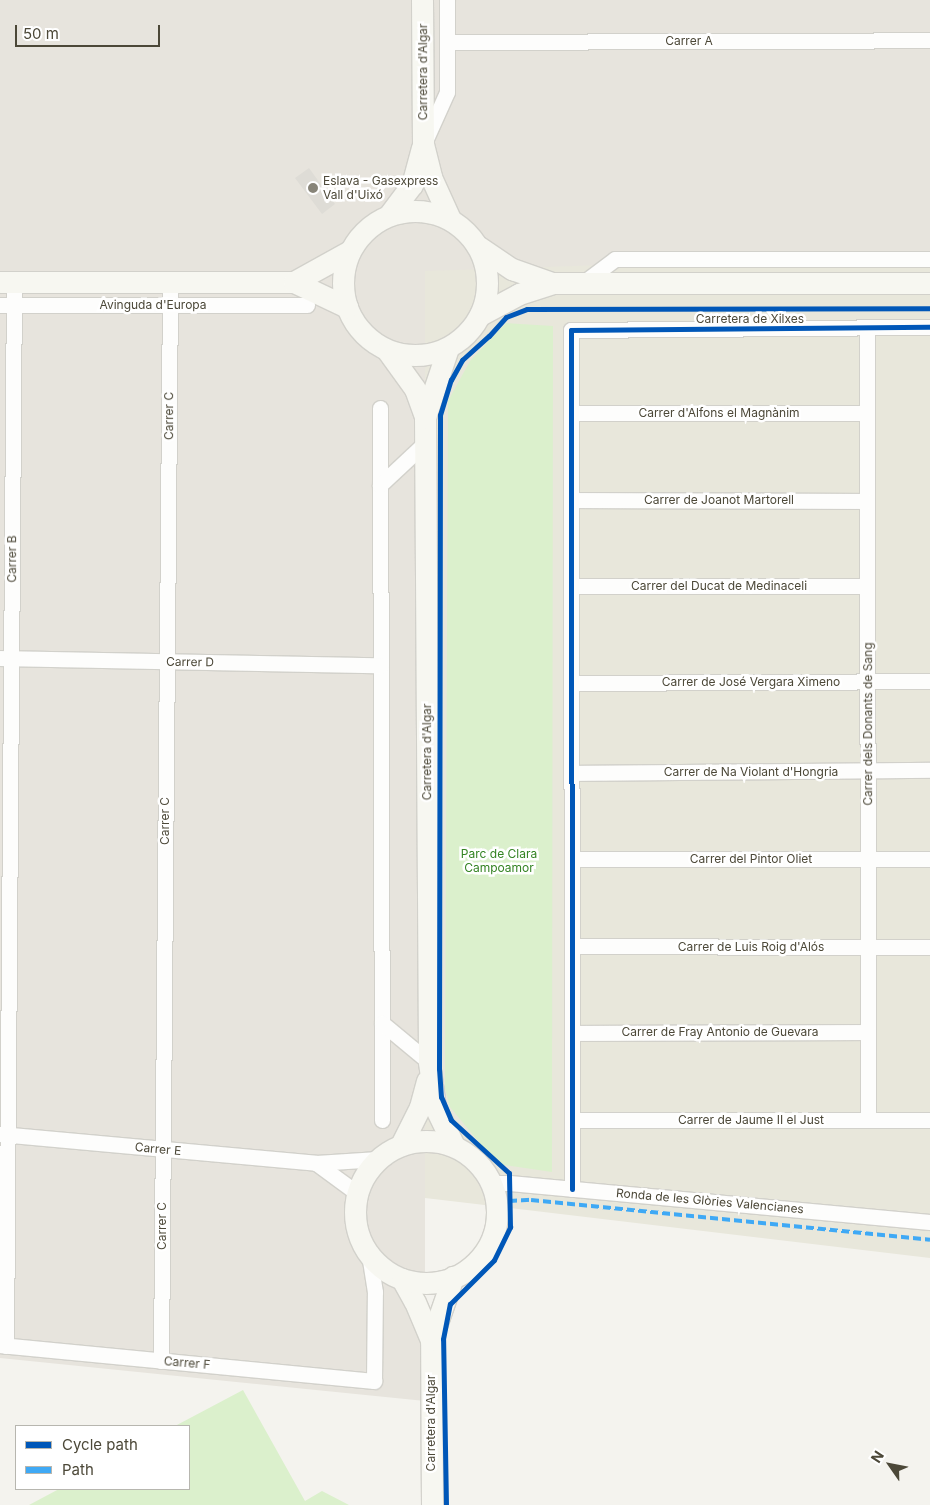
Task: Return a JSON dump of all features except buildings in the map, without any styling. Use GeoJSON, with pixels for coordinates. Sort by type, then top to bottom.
{"type":"FeatureCollection","features":[{"type":"Feature","properties":{"kind":"main road","name":"Carretera d'Algar"},"geometry":{"type":"LineString","coordinates":[[422,0],[423,144],[431,177],[450,219]]}},
{"type":"Feature","properties":{"kind":"main road","name":"Carretera d'Algar"},"geometry":{"type":"LineString","coordinates":[[389,215],[412,185],[423,144]]}},
{"type":"Feature","properties":{"kind":"main road"},"geometry":{"type":"LineString","coordinates":[[479,247],[487,269],[487,292],[480,315],[467,334],[448,348],[421,355],[407,355],[387,350],[370,339],[356,325],[347,306],[343,288],[344,269],[350,251],[360,236],[373,224],[389,215],[417,211],[431,212],[450,219],[466,231],[479,247],[512,269],[552,283]]}},
{"type":"Feature","properties":{"kind":"main road","name":"Avinguda d'Europa"},"geometry":{"type":"LineString","coordinates":[[294,282],[350,251]]}},
{"type":"Feature","properties":{"kind":"main road","name":"Avinguda d'Europa"},"geometry":{"type":"LineString","coordinates":[[7,282],[294,282],[347,306]]}},
{"type":"Feature","properties":{"kind":"main road"},"geometry":{"type":"LineString","coordinates":[[480,315],[519,294],[552,283],[930,283]]}},
{"type":"Feature","properties":{"kind":"main road","name":"Carretera d'Algar"},"geometry":{"type":"LineString","coordinates":[[448,348],[425,417],[429,1066],[435,1107],[454,1146]]}},
{"type":"Feature","properties":{"kind":"main road","name":"Carretera d'Algar"},"geometry":{"type":"LineString","coordinates":[[387,350],[415,389],[425,417]]}},
{"type":"Feature","properties":{"kind":"main road","name":"Carretera d'Algar"},"geometry":{"type":"LineString","coordinates":[[400,1145],[420,1107],[429,1066]]}},
{"type":"Feature","properties":{"kind":"main road"},"geometry":{"type":"LineString","coordinates":[[418,1141],[454,1146],[469,1155],[482,1168],[491,1183],[496,1205],[495,1227],[487,1248],[472,1265],[453,1277],[436,1282],[419,1283],[402,1279],[384,1269],[370,1256],[359,1236],[356,1222],[357,1193],[365,1175],[378,1159],[400,1145],[418,1141]]}},
{"type":"Feature","properties":{"kind":"main road","name":"Carretera d'Algar"},"geometry":{"type":"LineString","coordinates":[[432,1505],[431,1340],[453,1277]]}},
{"type":"Feature","properties":{"kind":"main road","name":"Carretera d'Algar"},"geometry":{"type":"LineString","coordinates":[[402,1279],[415,1302],[431,1340]]}},
{"type":"Feature","properties":{"kind":"street","name":"Carretera d'Algar"},"geometry":{"type":"LineString","coordinates":[[423,144],[447,92],[447,0]]}},
{"type":"Feature","properties":{"kind":"street","name":"Carrer A"},"geometry":{"type":"LineString","coordinates":[[447,42],[930,40]]}},
{"type":"Feature","properties":{"kind":"street"},"geometry":{"type":"LineString","coordinates":[[583,283],[615,259],[930,259]]}},
{"type":"Feature","properties":{"kind":"street","name":"Carrer B"},"geometry":{"type":"LineString","coordinates":[[3,1346],[7,282]]}},
{"type":"Feature","properties":{"kind":"street","name":"Carrer C"},"geometry":{"type":"LineString","coordinates":[[161,1361],[170,282]]}},
{"type":"Feature","properties":{"kind":"street","name":"Avinguda d'Europa"},"geometry":{"type":"LineString","coordinates":[[7,306],[307,305]]}},
{"type":"Feature","properties":{"kind":"street","name":"Carretera de Xilxes"},"geometry":{"type":"LineString","coordinates":[[571,414],[571,330],[930,327]]}},
{"type":"Feature","properties":{"kind":"street","name":"Carrer dels Donants de Sang"},"geometry":{"type":"LineString","coordinates":[[867,328],[868,1120]]}},
{"type":"Feature","properties":{"kind":"street"},"geometry":{"type":"LineString","coordinates":[[380,408],[382,1120]]}},
{"type":"Feature","properties":{"kind":"street","name":"Carrer d'Alfons el Magnànim"},"geometry":{"type":"LineString","coordinates":[[571,414],[867,413]]}},
{"type":"Feature","properties":{"kind":"street"},"geometry":{"type":"LineString","coordinates":[[571,414],[572,1189]]}},
{"type":"Feature","properties":{"kind":"street"},"geometry":{"type":"LineString","coordinates":[[380,485],[425,443]]}},
{"type":"Feature","properties":{"kind":"street","name":"Carrer de Joanot Martorell"},"geometry":{"type":"LineString","coordinates":[[571,500],[867,501]]}},
{"type":"Feature","properties":{"kind":"street","name":"Carrer del Ducat de Medinaceli"},"geometry":{"type":"LineString","coordinates":[[571,586],[867,586]]}},
{"type":"Feature","properties":{"kind":"street","name":"Carrer D"},"geometry":{"type":"LineString","coordinates":[[5,659],[381,665]]}},
{"type":"Feature","properties":{"kind":"street","name":"Carrer de José Vergara Ximeno"},"geometry":{"type":"LineString","coordinates":[[572,683],[930,681]]}},
{"type":"Feature","properties":{"kind":"street","name":"Carrer de Na Violant d'Hongria"},"geometry":{"type":"LineString","coordinates":[[572,773],[930,770]]}},
{"type":"Feature","properties":{"kind":"street","name":"Carrer del Pintor Oliet"},"geometry":{"type":"LineString","coordinates":[[572,859],[930,858]]}},
{"type":"Feature","properties":{"kind":"street","name":"Carrer de Luis Roig d'Alós"},"geometry":{"type":"LineString","coordinates":[[572,946],[930,947]]}},
{"type":"Feature","properties":{"kind":"street"},"geometry":{"type":"LineString","coordinates":[[382,1023],[429,1066]]}},
{"type":"Feature","properties":{"kind":"street","name":"Carrer de Fray Antonio de Guevara"},"geometry":{"type":"LineString","coordinates":[[572,1033],[868,1032]]}},
{"type":"Feature","properties":{"kind":"street","name":"Carrer de Jaume II el Just"},"geometry":{"type":"LineString","coordinates":[[572,1120],[930,1120]]}},
{"type":"Feature","properties":{"kind":"street","name":"Carrer E"},"geometry":{"type":"LineString","coordinates":[[4,1135],[316,1163],[378,1159]]}},
{"type":"Feature","properties":{"kind":"street"},"geometry":{"type":"LineString","coordinates":[[316,1163],[357,1193]]}},
{"type":"Feature","properties":{"kind":"street","name":"Ronda de les Glòries Valencianes"},"geometry":{"type":"LineString","coordinates":[[491,1183],[930,1222]]}},
{"type":"Feature","properties":{"kind":"street","name":"Carrer F"},"geometry":{"type":"LineString","coordinates":[[3,1346],[374,1381],[375,1292],[370,1256]]}},
{"type":"Feature","properties":{"kind":"shaded area"},"geometry":{"type":"Polygon","coordinates":[[[0,0],[930,0],[930,254],[425,271],[425,1401],[0,1358],[0,0]]]}},
{"type":"Feature","properties":{"kind":"shaded area"},"geometry":{"type":"Polygon","coordinates":[[[930,254],[930,1258],[425,1198],[425,270],[930,254]]]}},
{"type":"Feature","properties":{"kind":"green space","name":"Parc de Clara Campoamor"},"geometry":{"type":"Polygon","coordinates":[[[506,323],[553,326],[552,1172],[497,1164],[450,1107],[445,1089],[448,401],[470,361],[506,323]]]}},
{"type":"Feature","properties":{"kind":"green space"},"geometry":{"type":"Polygon","coordinates":[[[243,1390],[305,1501],[322,1491],[349,1505],[29,1505],[57,1490],[190,1490],[190,1425],[177,1425],[243,1390]]]}},
{"type":"Feature","properties":{"kind":"marked path"},"geometry":{"type":"LineString","coordinates":[[509,1201],[531,1200],[930,1240]]}},
{"type":"Feature","properties":{"kind":"cycle path"},"geometry":{"type":"LineString","coordinates":[[446,1505],[443,1339],[450,1304],[494,1260],[510,1227],[509,1173],[451,1120],[441,1097],[439,1069],[440,415],[451,380],[462,360],[489,336],[506,317],[527,309],[930,308]]}},
{"type":"Feature","properties":{"kind":"cycle path"},"geometry":{"type":"LineString","coordinates":[[572,1189],[571,330],[930,327]]}},
{"type":"Feature","properties":{"kind":"place","name":"Eslava - Gasexpress Vall d'Uixó"},"geometry":{"type":"Point","coordinates":[313,188]}}]}
